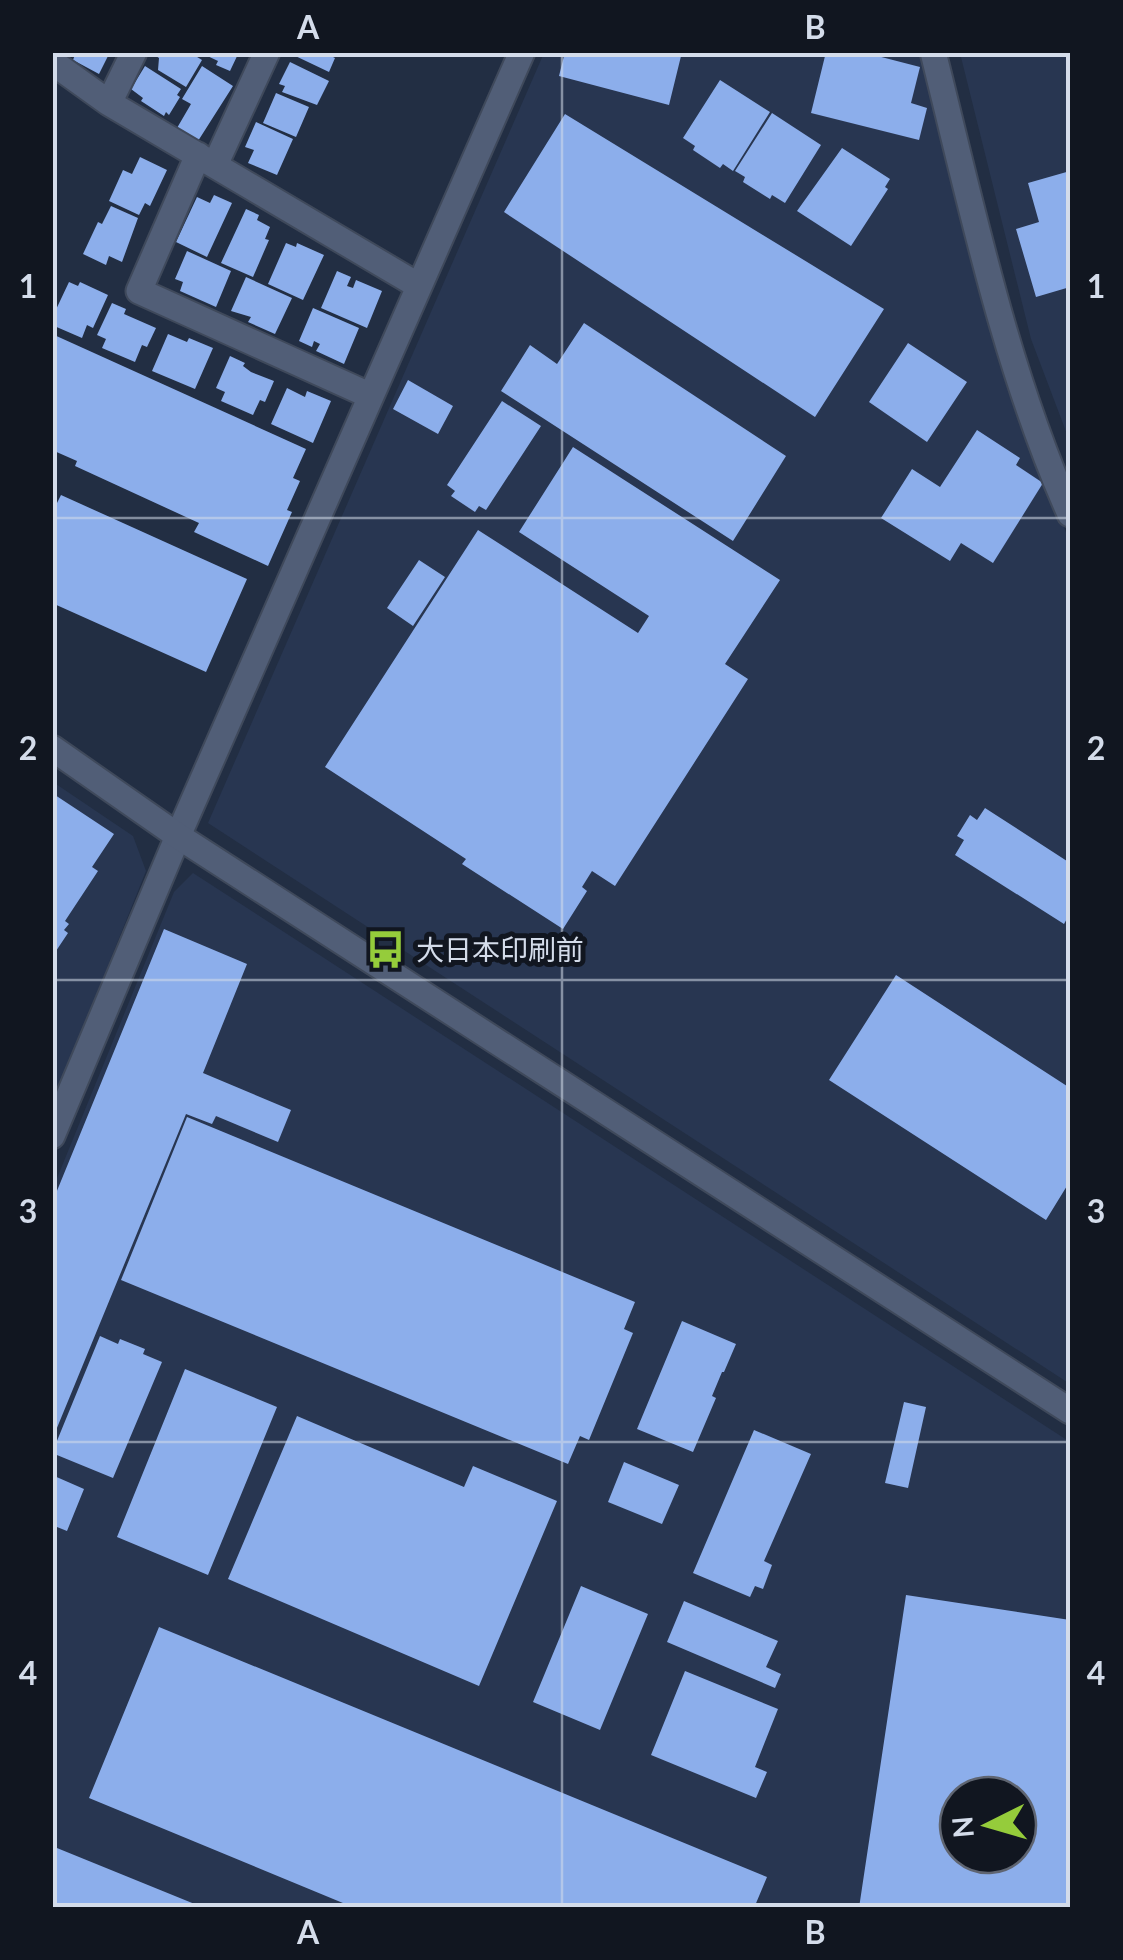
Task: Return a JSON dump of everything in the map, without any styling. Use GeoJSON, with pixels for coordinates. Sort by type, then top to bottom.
{"type":"FeatureCollection","features":[{"type":"Feature","properties":{"kind":"street"},"geometry":{"type":"LineString","coordinates":[[109,103],[134,52]]}},
{"type":"Feature","properties":{"kind":"street"},"geometry":{"type":"LineString","coordinates":[[267,52],[138,291],[371,396]]}},
{"type":"Feature","properties":{"kind":"street"},"geometry":{"type":"LineString","coordinates":[[52,1136],[178,836],[522,52]]}},
{"type":"Feature","properties":{"kind":"street"},"geometry":{"type":"LineString","coordinates":[[933,52],[998,312],[1070,514]]}},
{"type":"Feature","properties":{"kind":"street"},"geometry":{"type":"LineString","coordinates":[[52,62],[109,103],[419,286]]}},
{"type":"Feature","properties":{"kind":"street"},"geometry":{"type":"LineString","coordinates":[[52,748],[178,836],[1070,1410]]}},
{"type":"Feature","properties":{"kind":"shaded area"},"geometry":{"type":"Polygon","coordinates":[[[544,53],[921,53],[995,346],[1070,543],[1070,1384],[208,823],[544,53]]]}},
{"type":"Feature","properties":{"kind":"shaded area"},"geometry":{"type":"Polygon","coordinates":[[[960,53],[1070,53],[1070,442],[1031,339],[960,53]]]}},
{"type":"Feature","properties":{"kind":"shaded area"},"geometry":{"type":"Polygon","coordinates":[[[53,782],[133,836],[146,871],[53,1103],[53,782]]]}},
{"type":"Feature","properties":{"kind":"shaded area"},"geometry":{"type":"Polygon","coordinates":[[[193,873],[1070,1442],[1070,1907],[53,1908],[53,1188],[174,892],[193,873]]]}},
{"type":"Feature","properties":{"kind":"building"},"geometry":{"type":"Polygon","coordinates":[[[76,52],[110,52],[99,74],[73,60],[76,52]]]}},
{"type":"Feature","properties":{"kind":"building"},"geometry":{"type":"Polygon","coordinates":[[[150,52],[189,52],[202,60],[186,87],[158,70],[159,58],[150,52]]]}},
{"type":"Feature","properties":{"kind":"building"},"geometry":{"type":"Polygon","coordinates":[[[199,52],[239,52],[230,71],[199,52]]]}},
{"type":"Feature","properties":{"kind":"building"},"geometry":{"type":"Polygon","coordinates":[[[287,52],[330,52],[335,58],[329,72],[287,52]]]}},
{"type":"Feature","properties":{"kind":"building"},"geometry":{"type":"Polygon","coordinates":[[[565,52],[682,52],[669,105],[559,76],[565,52]]]}},
{"type":"Feature","properties":{"kind":"building"},"geometry":{"type":"Polygon","coordinates":[[[826,52],[862,52],[920,67],[911,103],[927,108],[919,140],[811,113],[826,52]]]}},
{"type":"Feature","properties":{"kind":"building"},"geometry":{"type":"Polygon","coordinates":[[[290,62],[329,81],[317,105],[282,92],[285,86],[279,84],[290,62]]]}},
{"type":"Feature","properties":{"kind":"building"},"geometry":{"type":"Polygon","coordinates":[[[145,66],[181,89],[169,115],[166,112],[164,116],[141,101],[143,98],[131,89],[145,66]]]}},
{"type":"Feature","properties":{"kind":"building"},"geometry":{"type":"Polygon","coordinates":[[[202,66],[233,86],[198,141],[177,128],[191,104],[182,99],[202,66]]]}},
{"type":"Feature","properties":{"kind":"building"},"geometry":{"type":"Polygon","coordinates":[[[720,80],[770,112],[733,171],[723,164],[720,168],[693,150],[695,146],[683,138],[720,80]]]}},
{"type":"Feature","properties":{"kind":"building"},"geometry":{"type":"Polygon","coordinates":[[[276,93],[309,107],[296,137],[263,123],[276,93]]]}},
{"type":"Feature","properties":{"kind":"building"},"geometry":{"type":"Polygon","coordinates":[[[772,113],[821,145],[785,203],[772,195],[770,199],[743,182],[745,177],[735,171],[772,113]]]}},
{"type":"Feature","properties":{"kind":"building"},"geometry":{"type":"Polygon","coordinates":[[[565,114],[884,309],[815,417],[504,212],[565,114]]]}},
{"type":"Feature","properties":{"kind":"building"},"geometry":{"type":"Polygon","coordinates":[[[256,122],[293,139],[277,175],[248,163],[254,150],[245,147],[256,122]]]}},
{"type":"Feature","properties":{"kind":"building"},"geometry":{"type":"Polygon","coordinates":[[[842,148],[890,179],[885,187],[888,189],[851,246],[797,211],[842,148]]]}},
{"type":"Feature","properties":{"kind":"building"},"geometry":{"type":"Polygon","coordinates":[[[140,157],[167,170],[150,206],[145,203],[139,215],[109,201],[123,170],[132,174],[140,157]]]}},
{"type":"Feature","properties":{"kind":"building"},"geometry":{"type":"Polygon","coordinates":[[[1070,171],[1070,287],[1036,297],[1016,229],[1039,222],[1028,183],[1070,171]]]}},
{"type":"Feature","properties":{"kind":"building"},"geometry":{"type":"Polygon","coordinates":[[[214,195],[232,203],[207,257],[176,242],[197,197],[210,203],[214,195]]]}},
{"type":"Feature","properties":{"kind":"building"},"geometry":{"type":"Polygon","coordinates":[[[111,206],[138,218],[122,262],[109,256],[106,265],[83,254],[98,222],[102,224],[111,206]]]}},
{"type":"Feature","properties":{"kind":"building"},"geometry":{"type":"Polygon","coordinates":[[[246,209],[270,227],[265,239],[269,240],[253,277],[221,263],[246,209]]]}},
{"type":"Feature","properties":{"kind":"building"},"geometry":{"type":"Polygon","coordinates":[[[286,243],[296,247],[297,243],[324,255],[303,300],[268,284],[286,243]]]}},
{"type":"Feature","properties":{"kind":"building"},"geometry":{"type":"Polygon","coordinates":[[[187,251],[231,271],[216,307],[180,291],[183,282],[175,279],[187,251]]]}},
{"type":"Feature","properties":{"kind":"building"},"geometry":{"type":"Polygon","coordinates":[[[337,271],[351,277],[347,286],[353,288],[356,280],[382,291],[367,328],[321,308],[337,271]]]}},
{"type":"Feature","properties":{"kind":"building"},"geometry":{"type":"Polygon","coordinates":[[[246,277],[292,298],[275,334],[248,322],[251,317],[231,311],[246,277]]]}},
{"type":"Feature","properties":{"kind":"building"},"geometry":{"type":"Polygon","coordinates":[[[69,282],[78,286],[80,282],[108,295],[93,328],[87,325],[82,338],[52,325],[69,282]]]}},
{"type":"Feature","properties":{"kind":"building"},"geometry":{"type":"Polygon","coordinates":[[[112,303],[126,309],[124,314],[156,328],[135,362],[102,348],[106,339],[97,335],[112,303]]]}},
{"type":"Feature","properties":{"kind":"building"},"geometry":{"type":"Polygon","coordinates":[[[313,308],[359,328],[344,364],[316,351],[320,344],[314,341],[312,347],[299,341],[313,308]]]}},
{"type":"Feature","properties":{"kind":"building"},"geometry":{"type":"Polygon","coordinates":[[[584,323],[786,456],[733,541],[501,391],[530,345],[557,364],[584,323]]]}},
{"type":"Feature","properties":{"kind":"building"},"geometry":{"type":"Polygon","coordinates":[[[52,334],[306,449],[293,478],[300,481],[287,510],[292,512],[268,566],[194,532],[199,523],[75,466],[77,461],[52,450],[52,334]]]}},
{"type":"Feature","properties":{"kind":"building"},"geometry":{"type":"Polygon","coordinates":[[[168,334],[213,348],[195,389],[152,371],[168,334]]]}},
{"type":"Feature","properties":{"kind":"building"},"geometry":{"type":"Polygon","coordinates":[[[908,343],[967,382],[927,442],[869,402],[908,343]]]}},
{"type":"Feature","properties":{"kind":"building"},"geometry":{"type":"Polygon","coordinates":[[[230,356],[245,363],[243,366],[251,372],[274,381],[265,402],[260,400],[253,415],[221,401],[225,392],[216,388],[230,356]]]}},
{"type":"Feature","properties":{"kind":"building"},"geometry":{"type":"Polygon","coordinates":[[[408,380],[453,406],[438,434],[393,409],[408,380]]]}},
{"type":"Feature","properties":{"kind":"building"},"geometry":{"type":"Polygon","coordinates":[[[287,388],[305,397],[307,391],[331,401],[313,443],[271,424],[287,388]]]}},
{"type":"Feature","properties":{"kind":"building"},"geometry":{"type":"Polygon","coordinates":[[[502,401],[541,426],[486,510],[479,506],[475,512],[451,496],[455,491],[447,485],[502,401]]]}},
{"type":"Feature","properties":{"kind":"building"},"geometry":{"type":"Polygon","coordinates":[[[977,430],[1020,458],[1016,465],[1043,483],[993,563],[961,543],[950,561],[881,518],[912,469],[940,487],[977,430]]]}},
{"type":"Feature","properties":{"kind":"building"},"geometry":{"type":"Polygon","coordinates":[[[573,447],[780,580],[725,664],[748,679],[615,886],[592,871],[582,887],[587,891],[563,929],[462,864],[466,859],[325,767],[478,530],[638,633],[649,616],[519,532],[573,447]]]}},
{"type":"Feature","properties":{"kind":"building"},"geometry":{"type":"Polygon","coordinates":[[[61,495],[247,579],[206,672],[52,603],[52,513],[61,495]]]}},
{"type":"Feature","properties":{"kind":"building"},"geometry":{"type":"Polygon","coordinates":[[[419,560],[445,577],[413,626],[387,608],[419,560]]]}},
{"type":"Feature","properties":{"kind":"building"},"geometry":{"type":"Polygon","coordinates":[[[52,793],[114,834],[92,867],[98,871],[65,921],[69,924],[64,930],[68,933],[52,957],[52,793]]]}},
{"type":"Feature","properties":{"kind":"building"},"geometry":{"type":"Polygon","coordinates":[[[985,808],[1070,863],[1070,913],[1064,924],[955,855],[964,840],[957,836],[970,815],[977,820],[985,808]]]}},
{"type":"Feature","properties":{"kind":"building"},"geometry":{"type":"Polygon","coordinates":[[[164,929],[247,964],[203,1073],[291,1110],[278,1142],[216,1116],[212,1124],[186,1114],[52,1440],[52,1203],[164,929]]]}},
{"type":"Feature","properties":{"kind":"building"},"geometry":{"type":"Polygon","coordinates":[[[896,975],[1070,1088],[1070,1181],[1046,1220],[829,1080],[896,975]]]}},
{"type":"Feature","properties":{"kind":"building"},"geometry":{"type":"Polygon","coordinates":[[[187,1117],[635,1302],[624,1329],[633,1333],[589,1440],[580,1436],[568,1464],[121,1280],[187,1117]]]}},
{"type":"Feature","properties":{"kind":"building"},"geometry":{"type":"Polygon","coordinates":[[[682,1321],[736,1344],[712,1396],[716,1398],[693,1452],[637,1429],[682,1321]]]}},
{"type":"Feature","properties":{"kind":"building"},"geometry":{"type":"Polygon","coordinates":[[[100,1336],[145,1349],[143,1354],[162,1362],[113,1478],[52,1453],[100,1336]]]}},
{"type":"Feature","properties":{"kind":"building"},"geometry":{"type":"Polygon","coordinates":[[[185,1369],[277,1407],[208,1575],[117,1537],[185,1369]]]}},
{"type":"Feature","properties":{"kind":"building"},"geometry":{"type":"Polygon","coordinates":[[[904,1402],[926,1407],[908,1488],[885,1483],[904,1402]]]}},
{"type":"Feature","properties":{"kind":"building"},"geometry":{"type":"Polygon","coordinates":[[[297,1416],[464,1487],[473,1466],[557,1501],[479,1686],[228,1579],[297,1416]]]}},
{"type":"Feature","properties":{"kind":"building"},"geometry":{"type":"Polygon","coordinates":[[[754,1430],[811,1454],[764,1561],[772,1565],[763,1589],[755,1586],[750,1597],[693,1573],[754,1430]]]}},
{"type":"Feature","properties":{"kind":"building"},"geometry":{"type":"Polygon","coordinates":[[[624,1462],[679,1485],[662,1524],[608,1502],[624,1462]]]}},
{"type":"Feature","properties":{"kind":"building"},"geometry":{"type":"Polygon","coordinates":[[[52,1475],[84,1489],[67,1531],[52,1525],[52,1475]]]}},
{"type":"Feature","properties":{"kind":"building"},"geometry":{"type":"Polygon","coordinates":[[[581,1586],[648,1614],[600,1730],[533,1702],[581,1586]]]}},
{"type":"Feature","properties":{"kind":"building"},"geometry":{"type":"Polygon","coordinates":[[[906,1595],[1070,1620],[1070,1908],[859,1908],[906,1595]]]}},
{"type":"Feature","properties":{"kind":"building"},"geometry":{"type":"Polygon","coordinates":[[[684,1601],[778,1641],[766,1667],[781,1674],[775,1688],[667,1642],[684,1601]]]}},
{"type":"Feature","properties":{"kind":"building"},"geometry":{"type":"Polygon","coordinates":[[[159,1627],[767,1877],[754,1908],[355,1908],[89,1798],[159,1627]]]}},
{"type":"Feature","properties":{"kind":"building"},"geometry":{"type":"Polygon","coordinates":[[[685,1671],[778,1709],[755,1767],[767,1772],[756,1798],[651,1755],[685,1671]]]}},
{"type":"Feature","properties":{"kind":"building"},"geometry":{"type":"Polygon","coordinates":[[[52,1846],[202,1907],[202,1908],[52,1908],[52,1846]]]}},
{"type":"Feature","properties":{"kind":"place","name":"大日本印刷前"},"geometry":{"type":"Point","coordinates":[386,950]}}]}
